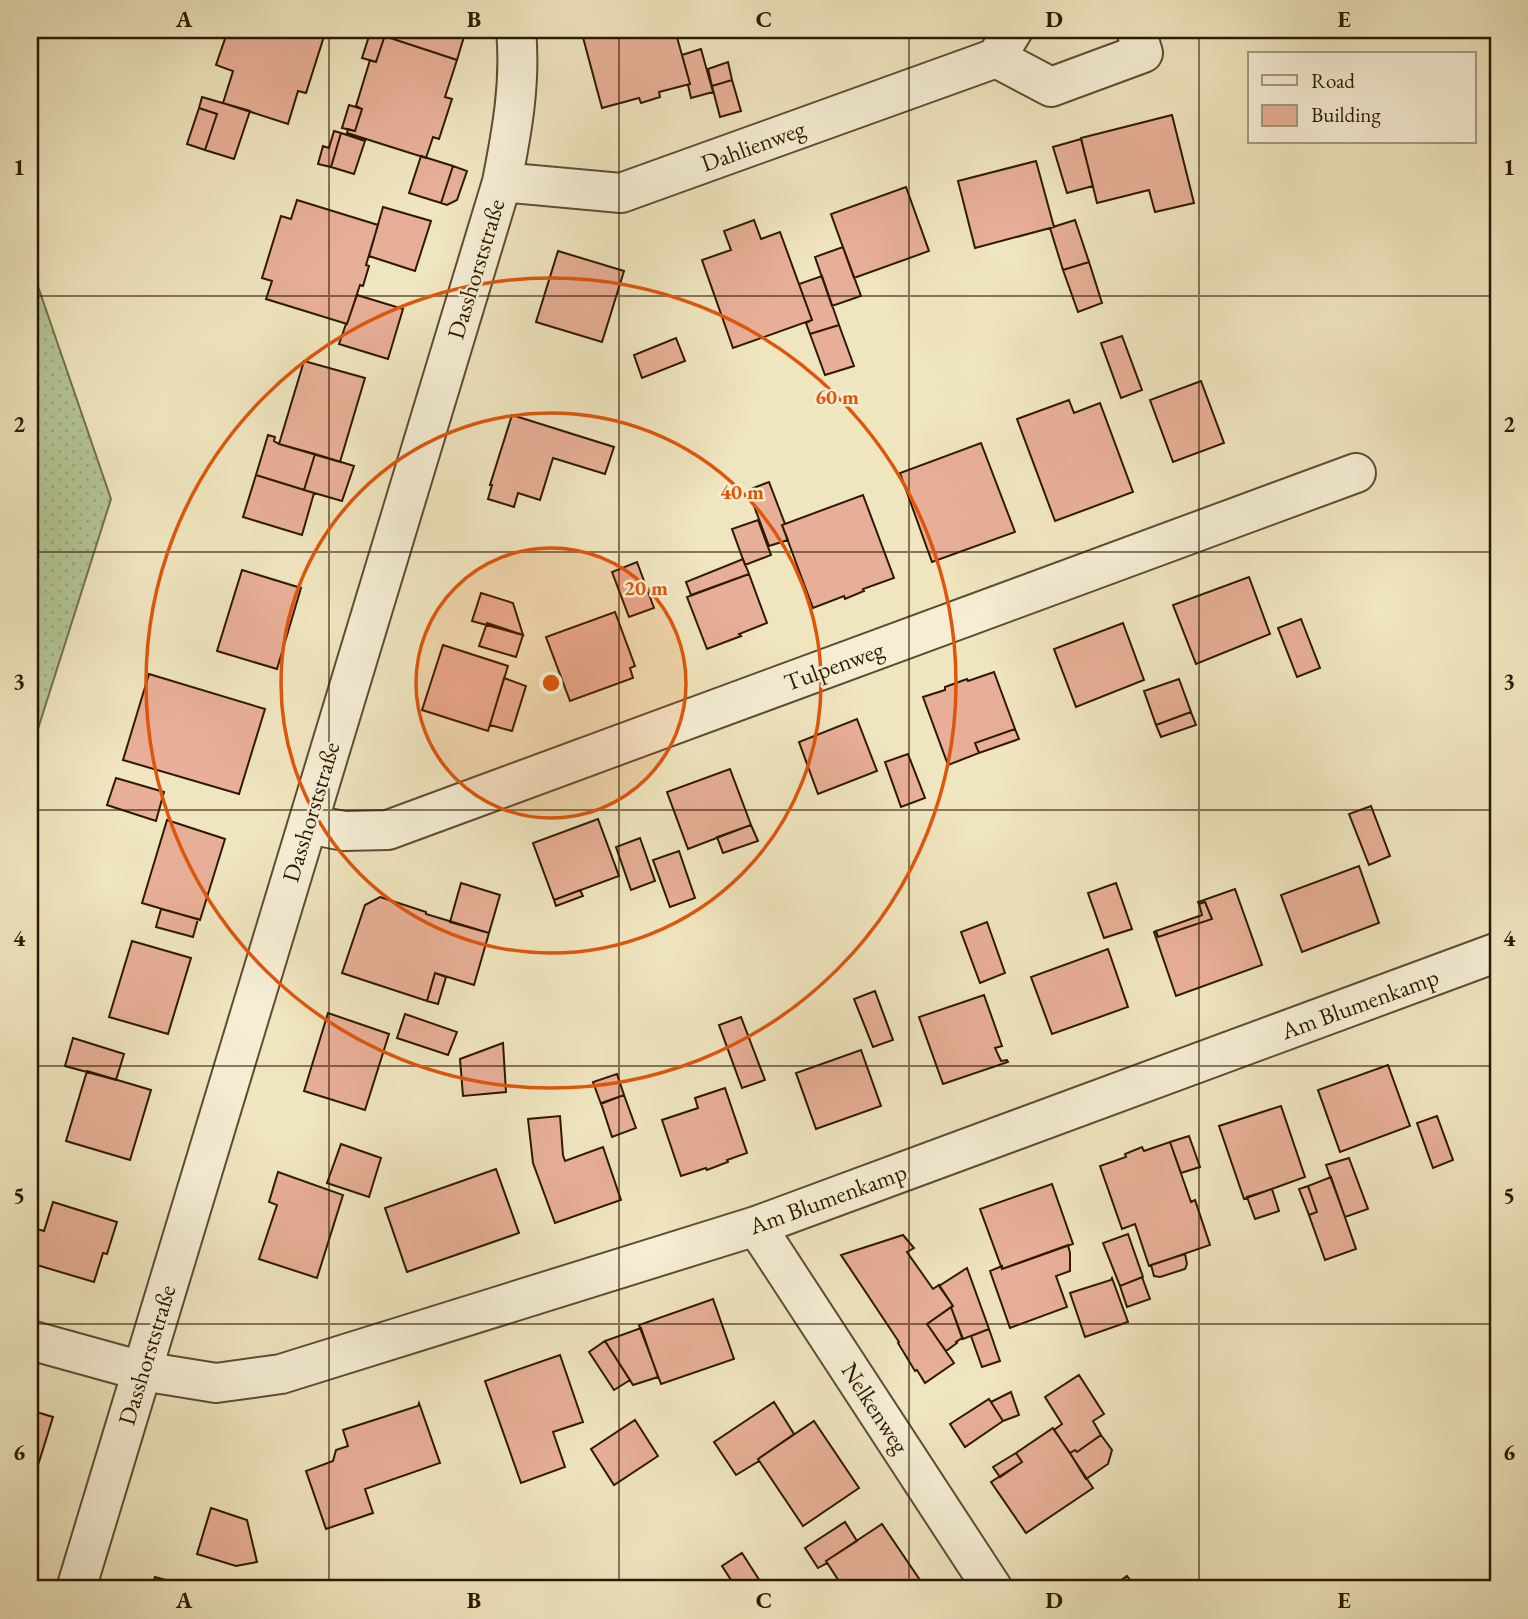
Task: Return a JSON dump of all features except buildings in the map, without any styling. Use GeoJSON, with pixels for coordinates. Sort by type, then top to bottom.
{"type":"FeatureCollection","features":[{"type":"Feature","properties":{"kind":"street","name":"Dasshorststraße"},"geometry":{"type":"LineString","coordinates":[[76,1589],[502,183],[515,116],[519,60],[516,30]]}},
{"type":"Feature","properties":{"kind":"street","name":"Dahlienweg"},"geometry":{"type":"LineString","coordinates":[[502,183],[621,193],[1004,44],[1051,87],[1143,53],[1136,30]]}},
{"type":"Feature","properties":{"kind":"street","name":"Tulpenweg"},"geometry":{"type":"LineString","coordinates":[[308,824],[344,831],[388,831],[1356,473]]}},
{"type":"Feature","properties":{"kind":"street","name":"Am Blumenkamp"},"geometry":{"type":"LineString","coordinates":[[30,1340],[142,1371],[216,1383],[281,1374],[757,1226],[1498,953]]}},
{"type":"Feature","properties":{"kind":"street","name":"Nelkenweg"},"geometry":{"type":"LineString","coordinates":[[757,1226],[993,1589]]}},
{"type":"Feature","properties":{"kind":"green space"},"geometry":{"type":"Polygon","coordinates":[[[30,263],[111,499],[30,754],[30,263]]]}}]}
